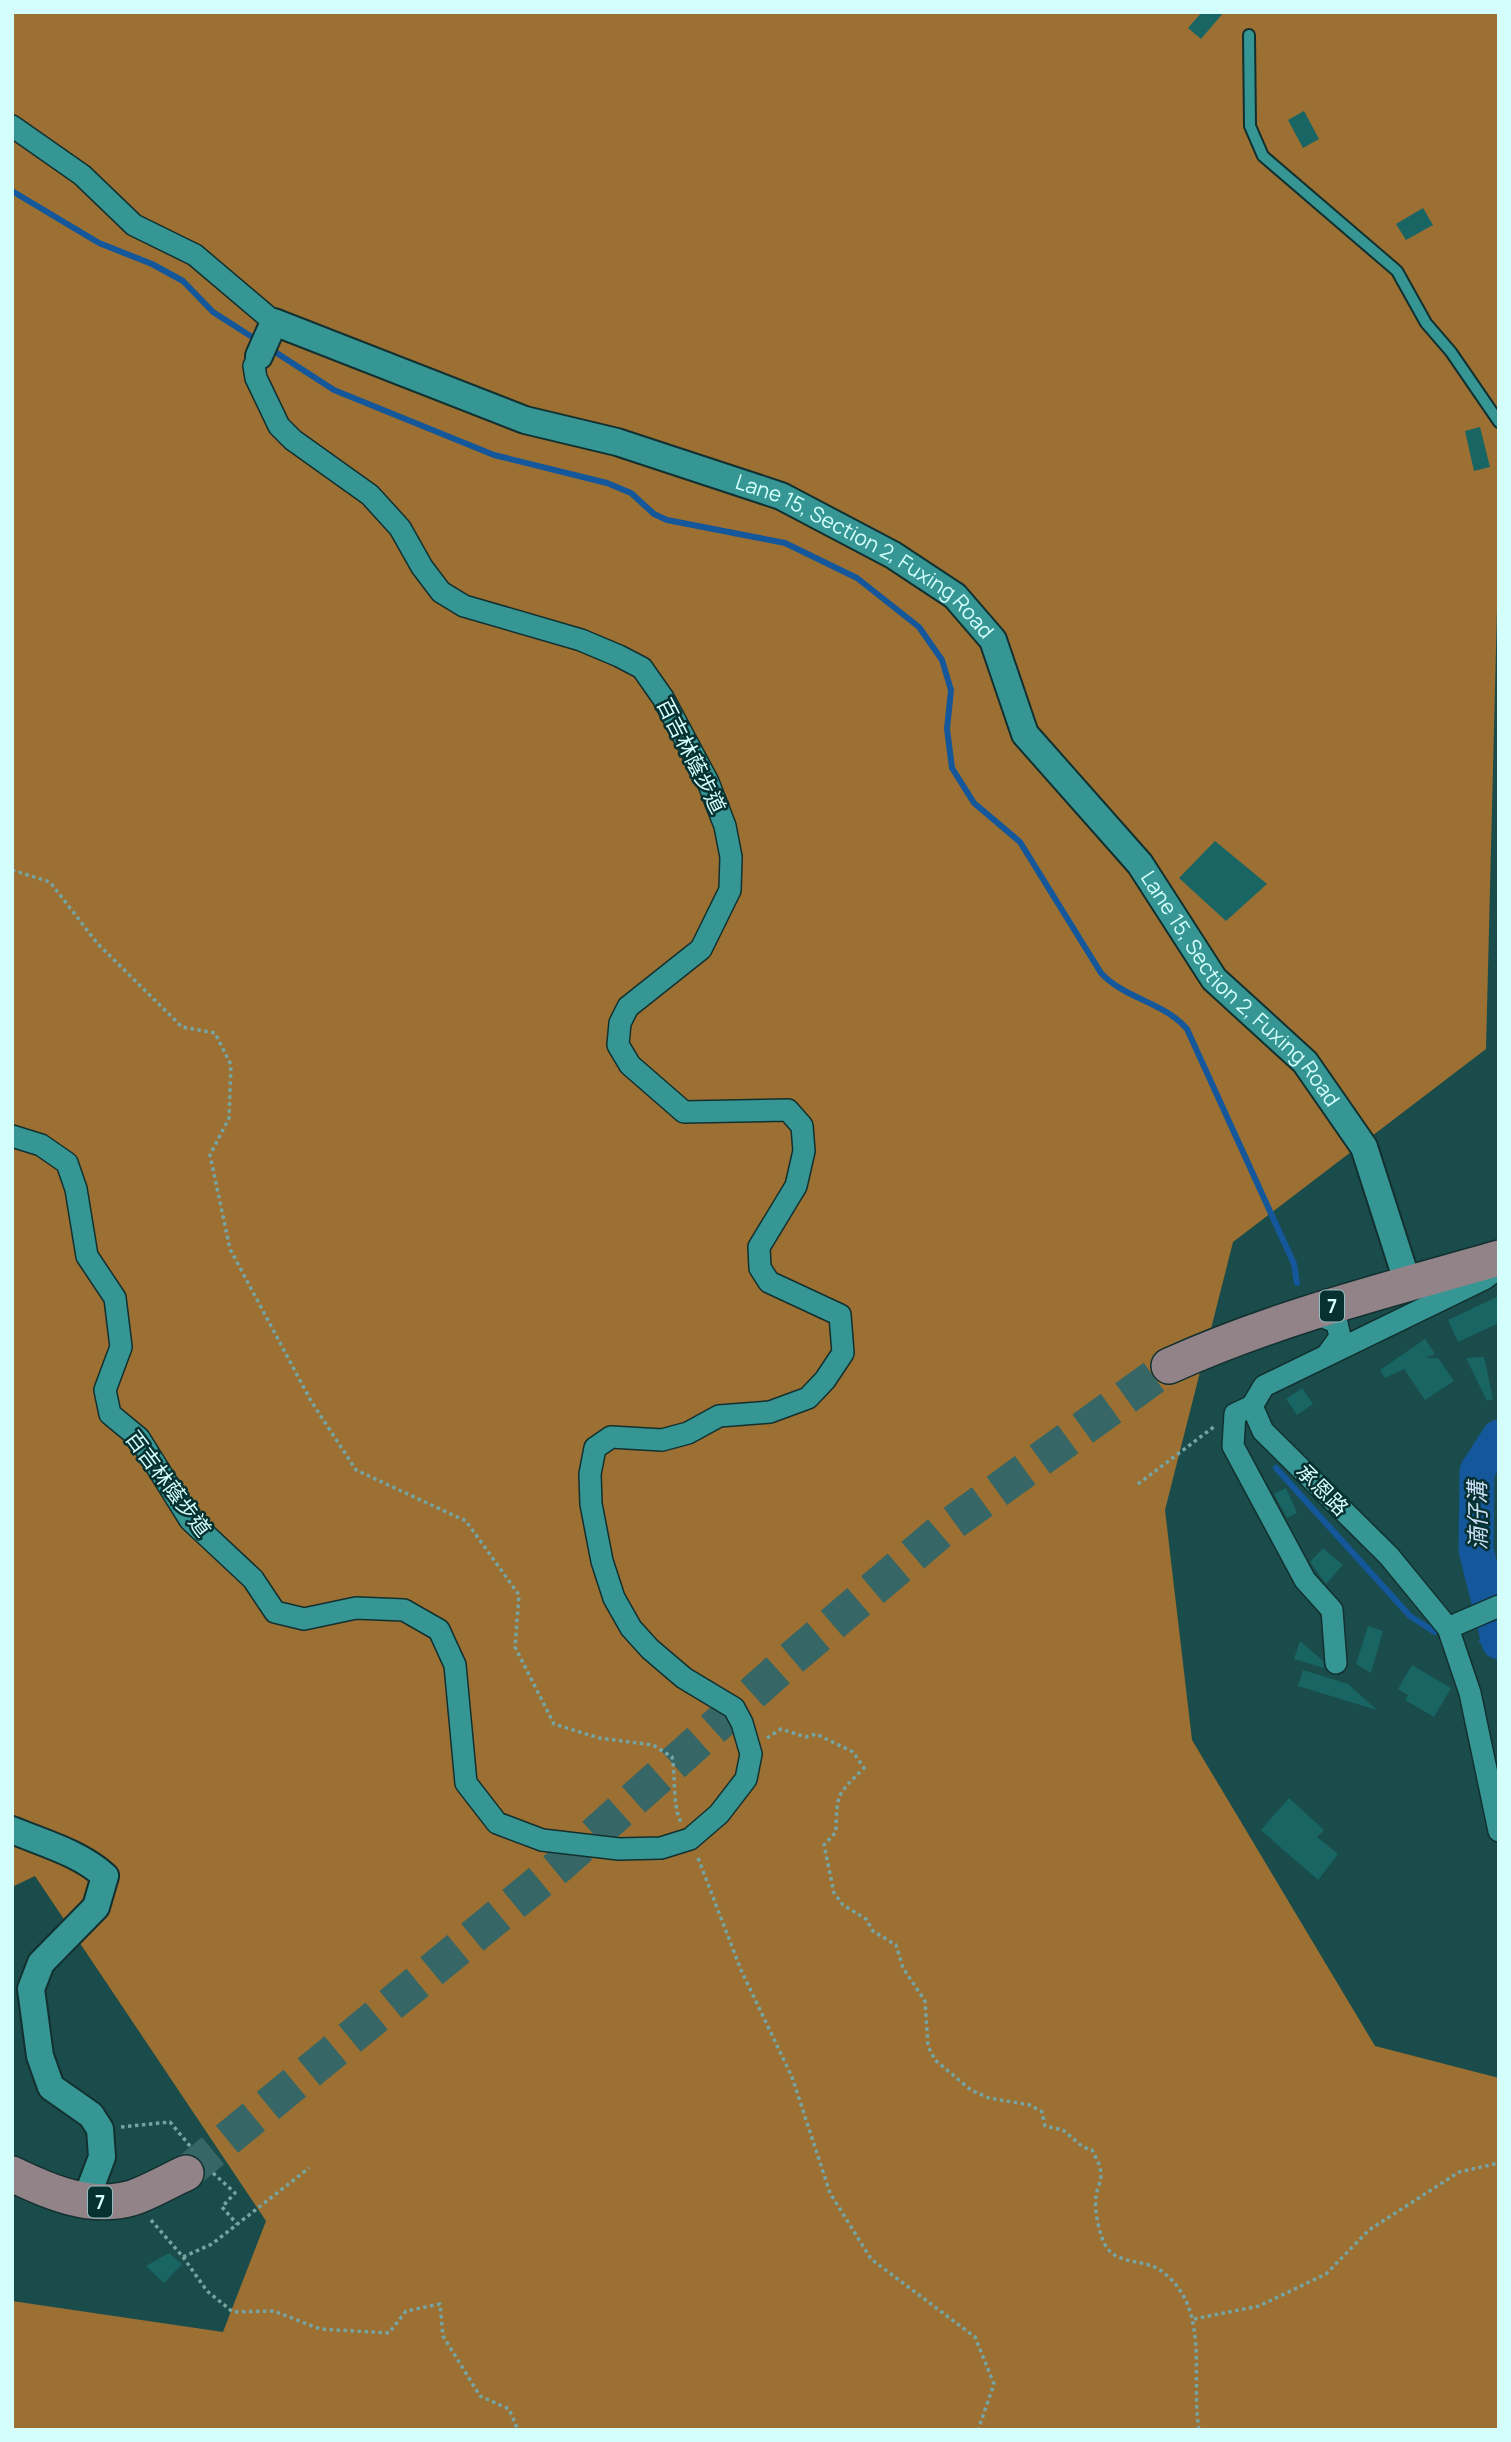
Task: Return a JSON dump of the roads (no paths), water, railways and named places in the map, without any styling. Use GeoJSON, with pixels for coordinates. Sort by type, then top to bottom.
{"type":"FeatureCollection","features":[{"type":"Feature","properties":{"kind":"main road","name":"7"},"geometry":{"type":"LineString","coordinates":[[1169,1366],[1216,1345],[1293,1317],[1412,1298],[1499,1258]]}},
{"type":"Feature","properties":{"kind":"main road","name":"7"},"geometry":{"type":"LineString","coordinates":[[12,2174],[85,2202],[132,2197],[186,2173]]}},
{"type":"Feature","properties":{"kind":"street"},"geometry":{"type":"LineString","coordinates":[[12,126],[82,175],[134,225],[195,254],[274,322],[259,356]]}},
{"type":"Feature","properties":{"kind":"street","name":"Lane 15, Section 2, Fuxing Road"},"geometry":{"type":"LineString","coordinates":[[274,322],[525,420],[617,442],[781,496],[893,555],[955,596],[993,640],[1025,734],[1140,864],[1214,979],[1305,1062],[1364,1147],[1412,1298]]}},
{"type":"Feature","properties":{"kind":"street","name":"百吉林蔭步道"},"geometry":{"type":"LineString","coordinates":[[12,1136],[41,1145],[66,1163],[76,1189],[87,1256],[115,1298],[121,1347],[105,1390],[110,1414],[139,1438],[190,1520],[253,1579],[275,1612],[304,1619],[356,1608],[404,1610],[439,1630],[455,1665],[466,1783],[497,1823],[542,1840],[619,1849],[661,1848],[690,1839],[719,1814],[746,1779],[751,1754],[742,1723],[734,1708],[684,1678],[631,1628],[614,1598],[602,1561],[590,1474],[595,1448],[611,1437],[662,1440],[688,1433],[719,1416],[770,1412],[808,1398],[825,1380],[843,1353],[840,1315],[769,1282],[760,1268],[759,1247],[796,1186],[804,1151],[802,1126],[788,1110],[684,1112],[630,1065],[618,1045],[620,1023],[628,1007],[701,949],[730,890],[731,857],[725,825],[708,782],[663,698],[642,668],[581,640],[464,606],[441,592],[422,568],[401,528],[370,495],[293,440],[279,426],[256,379],[254,366],[259,356]]}},
{"type":"Feature","properties":{"kind":"street"},"geometry":{"type":"LineString","coordinates":[[1336,1662],[1332,1610],[1305,1580],[1233,1446],[1243,1410],[1264,1385],[1327,1355],[1412,1298],[1484,1279],[1499,1268]]}},
{"type":"Feature","properties":{"kind":"street"},"geometry":{"type":"LineString","coordinates":[[1293,1317],[1324,1317],[1337,1323],[1340,1337],[1327,1355]]}},
{"type":"Feature","properties":{"kind":"street","name":"承恩路"},"geometry":{"type":"LineString","coordinates":[[1243,1410],[1389,1556],[1448,1628],[1470,1693],[1499,1831]]}},
{"type":"Feature","properties":{"kind":"street"},"geometry":{"type":"LineString","coordinates":[[1448,1628],[1499,1606]]}},
{"type":"Feature","properties":{"kind":"street"},"geometry":{"type":"LineString","coordinates":[[12,1830],[56,1847],[94,1866],[105,1876],[96,1907],[41,1964],[32,1989],[40,2056],[51,2087],[91,2115],[100,2129],[102,2157],[85,2202]]}},
{"type":"Feature","properties":{"kind":"lane"},"geometry":{"type":"LineString","coordinates":[[1248,35],[1250,126],[1263,156],[1398,271],[1426,323],[1451,352],[1499,422]]}},
{"type":"Feature","properties":{"kind":"waterway"},"geometry":{"type":"LineString","coordinates":[[12,191],[99,243],[152,264],[183,281],[213,312],[260,342]]}},
{"type":"Feature","properties":{"kind":"waterway"},"geometry":{"type":"LineString","coordinates":[[269,348],[334,390],[494,455],[607,483],[631,493],[654,514],[667,520],[785,543],[857,578],[919,627],[942,660],[951,690],[947,729],[952,768],[974,803],[1020,842],[1101,973],[1121,989],[1178,1020],[1187,1029],[1294,1264],[1297,1283]]}},
{"type":"Feature","properties":{"kind":"waterway","name":"湳仔溝"},"geometry":{"type":"LineString","coordinates":[[1499,1437],[1477,1471],[1476,1550],[1499,1642]]}},
{"type":"Feature","properties":{"kind":"waterway"},"geometry":{"type":"LineString","coordinates":[[1276,1468],[1410,1616],[1435,1632]]}},
{"type":"Feature","properties":{"kind":"waterway"},"geometry":{"type":"LineString","coordinates":[[1482,1641],[1497,1636]]}},
{"type":"Feature","properties":{"kind":"tunnel"},"geometry":{"type":"LineString","coordinates":[[186,2173],[560,1865],[784,1665],[940,1532],[1169,1366]]}}]}
